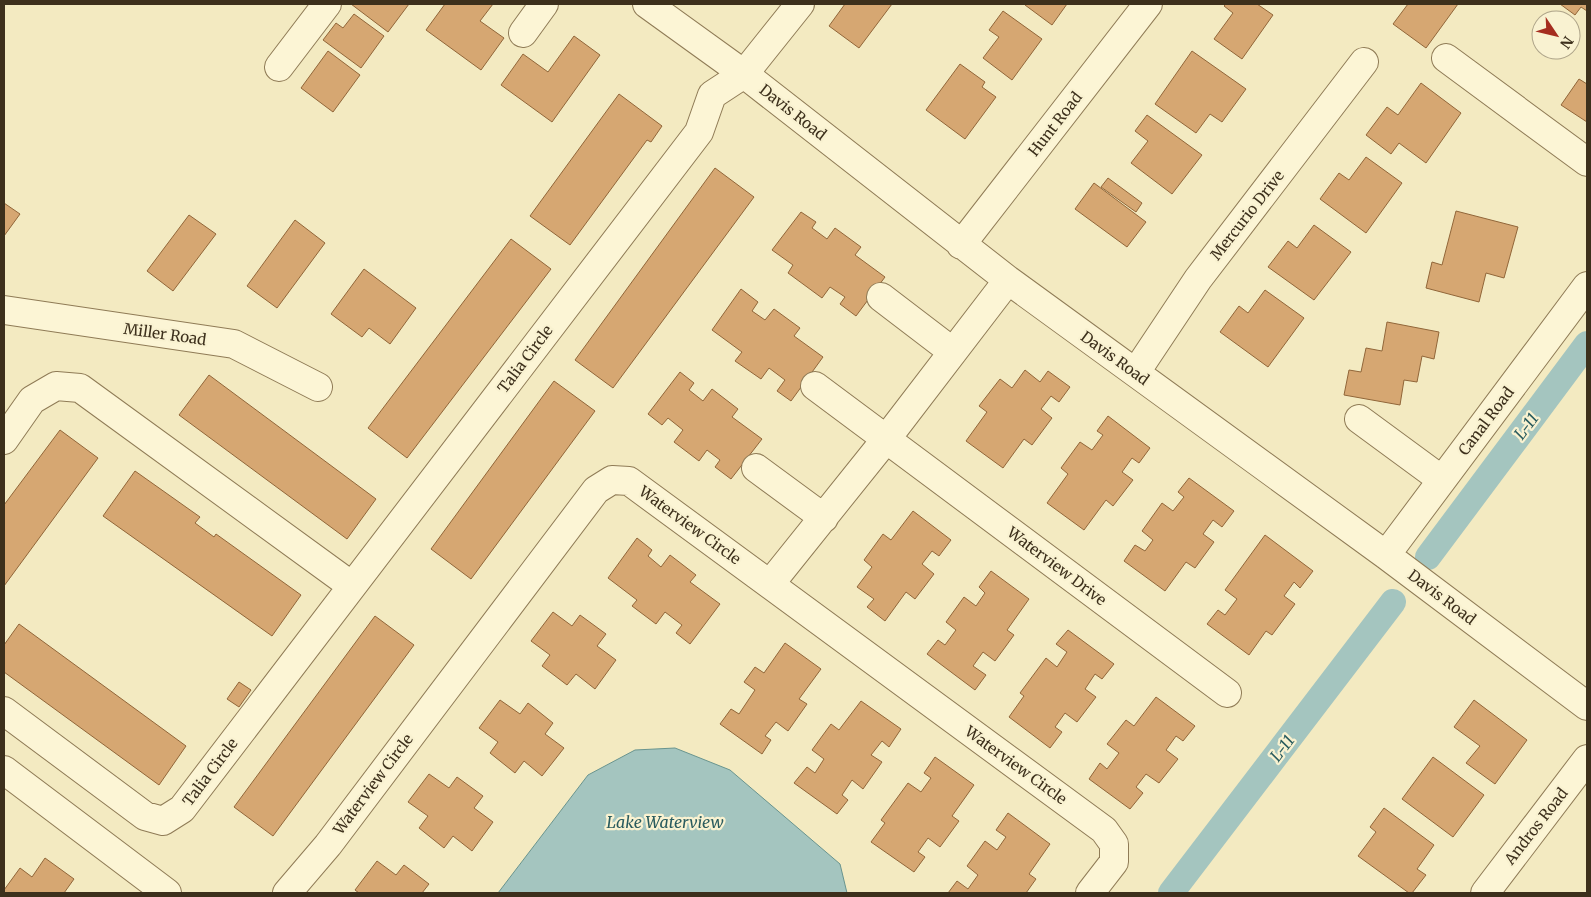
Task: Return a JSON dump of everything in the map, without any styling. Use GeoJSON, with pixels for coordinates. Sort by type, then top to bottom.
{"type":"FeatureCollection","features":[{"type":"Feature","properties":{"kind":"street"},"geometry":{"type":"LineString","coordinates":[[279,67],[327,4]]}},
{"type":"Feature","properties":{"kind":"street"},"geometry":{"type":"LineString","coordinates":[[523,33],[544,4]]}},
{"type":"Feature","properties":{"kind":"street","name":"Davis Road"},"geometry":{"type":"LineString","coordinates":[[647,4],[744,74],[961,245],[1386,555],[1587,706]]}},
{"type":"Feature","properties":{"kind":"street","name":"Talia Circle"},"geometry":{"type":"LineString","coordinates":[[4,711],[145,816],[163,822],[182,809],[699,132],[712,95],[744,74],[800,4]]}},
{"type":"Feature","properties":{"kind":"street","name":"Hunt Road"},"geometry":{"type":"LineString","coordinates":[[961,245],[1148,4]]}},
{"type":"Feature","properties":{"kind":"street"},"geometry":{"type":"LineString","coordinates":[[1446,58],[1587,162]]}},
{"type":"Feature","properties":{"kind":"street","name":"Mercurio Drive"},"geometry":{"type":"LineString","coordinates":[[1136,372],[1198,278],[1364,62]]}},
{"type":"Feature","properties":{"kind":"street"},"geometry":{"type":"LineString","coordinates":[[770,584],[887,438],[1008,280]]}},
{"type":"Feature","properties":{"kind":"street","name":"Canal Road"},"geometry":{"type":"LineString","coordinates":[[1386,555],[1587,286]]}},
{"type":"Feature","properties":{"kind":"street"},"geometry":{"type":"LineString","coordinates":[[880,297],[953,352]]}},
{"type":"Feature","properties":{"kind":"street","name":"Miller Road"},"geometry":{"type":"LineString","coordinates":[[4,310],[234,344],[318,387]]}},
{"type":"Feature","properties":{"kind":"street"},"geometry":{"type":"LineString","coordinates":[[4,440],[32,400],[56,386],[80,388],[352,586]]}},
{"type":"Feature","properties":{"kind":"street","name":"Waterview Drive"},"geometry":{"type":"LineString","coordinates":[[815,386],[1227,693]]}},
{"type":"Feature","properties":{"kind":"street"},"geometry":{"type":"LineString","coordinates":[[1359,419],[1442,480]]}},
{"type":"Feature","properties":{"kind":"street"},"geometry":{"type":"LineString","coordinates":[[756,468],[824,518]]}},
{"type":"Feature","properties":{"kind":"street","name":"Waterview Circle"},"geometry":{"type":"LineString","coordinates":[[287,893],[328,844],[596,490],[612,480],[629,481],[1104,830],[1114,844],[1114,862],[1090,893]]}},
{"type":"Feature","properties":{"kind":"street","name":"Andros Road"},"geometry":{"type":"LineString","coordinates":[[1485,893],[1587,759]]}},
{"type":"Feature","properties":{"kind":"street"},"geometry":{"type":"LineString","coordinates":[[4,770],[167,893]]}},
{"type":"Feature","properties":{"kind":"water","name":"Lake Waterview"},"geometry":{"type":"Polygon","coordinates":[[[675,748],[730,770],[840,864],[847,893],[498,893],[588,775],[635,750],[675,748]]]}},
{"type":"Feature","properties":{"kind":"building"},"geometry":{"type":"Polygon","coordinates":[[[351,4],[409,4],[388,32],[351,4]]]}},
{"type":"Feature","properties":{"kind":"building"},"geometry":{"type":"Polygon","coordinates":[[[445,4],[493,4],[480,21],[504,38],[481,70],[426,30],[445,4]]]}},
{"type":"Feature","properties":{"kind":"building"},"geometry":{"type":"Polygon","coordinates":[[[845,4],[892,4],[859,48],[829,26],[845,4]]]}},
{"type":"Feature","properties":{"kind":"building"},"geometry":{"type":"Polygon","coordinates":[[[1026,4],[1067,4],[1052,25],[1026,4]]]}},
{"type":"Feature","properties":{"kind":"building"},"geometry":{"type":"Polygon","coordinates":[[[1226,4],[1257,4],[1273,15],[1242,59],[1214,39],[1233,13],[1224,6],[1226,4]]]}},
{"type":"Feature","properties":{"kind":"building"},"geometry":{"type":"Polygon","coordinates":[[[1408,4],[1458,4],[1426,48],[1393,24],[1408,4]]]}},
{"type":"Feature","properties":{"kind":"building"},"geometry":{"type":"Polygon","coordinates":[[[1560,4],[1587,4],[1587,11],[1581,7],[1579,10],[1568,10],[1560,4]]]}},
{"type":"Feature","properties":{"kind":"building"},"geometry":{"type":"Polygon","coordinates":[[[1003,11],[1042,39],[1012,80],[983,58],[999,37],[989,30],[1003,11]]]}},
{"type":"Feature","properties":{"kind":"building"},"geometry":{"type":"Polygon","coordinates":[[[354,14],[384,36],[361,68],[323,40],[336,23],[343,28],[354,14]]]}},
{"type":"Feature","properties":{"kind":"building"},"geometry":{"type":"Polygon","coordinates":[[[574,36],[600,55],[552,122],[501,85],[523,54],[548,72],[574,36]]]}},
{"type":"Feature","properties":{"kind":"building"},"geometry":{"type":"Polygon","coordinates":[[[328,51],[360,75],[333,112],[301,88],[328,51]]]}},
{"type":"Feature","properties":{"kind":"building"},"geometry":{"type":"Polygon","coordinates":[[[1192,51],[1246,89],[1222,122],[1210,114],[1196,133],[1155,104],[1192,51]]]}},
{"type":"Feature","properties":{"kind":"building"},"geometry":{"type":"Polygon","coordinates":[[[960,64],[985,82],[982,87],[996,97],[965,139],[926,110],[960,64]]]}},
{"type":"Feature","properties":{"kind":"building"},"geometry":{"type":"Polygon","coordinates":[[[1579,79],[1587,84],[1587,122],[1561,105],[1579,79]]]}},
{"type":"Feature","properties":{"kind":"building"},"geometry":{"type":"Polygon","coordinates":[[[1421,83],[1461,113],[1426,163],[1399,143],[1391,154],[1366,135],[1387,107],[1398,115],[1421,83]]]}},
{"type":"Feature","properties":{"kind":"building"},"geometry":{"type":"Polygon","coordinates":[[[619,94],[662,126],[651,142],[647,140],[570,245],[530,216],[619,94]]]}},
{"type":"Feature","properties":{"kind":"building"},"geometry":{"type":"Polygon","coordinates":[[[1147,115],[1202,155],[1172,194],[1131,163],[1148,141],[1135,131],[1147,115]]]}},
{"type":"Feature","properties":{"kind":"building"},"geometry":{"type":"Polygon","coordinates":[[[1366,157],[1402,183],[1366,233],[1320,199],[1339,173],[1349,180],[1366,157]]]}},
{"type":"Feature","properties":{"kind":"building"},"geometry":{"type":"Polygon","coordinates":[[[715,168],[754,197],[613,388],[575,360],[715,168]]]}},
{"type":"Feature","properties":{"kind":"building"},"geometry":{"type":"Polygon","coordinates":[[[1108,178],[1142,203],[1136,212],[1101,187],[1108,178]]]}},
{"type":"Feature","properties":{"kind":"building"},"geometry":{"type":"Polygon","coordinates":[[[1094,183],[1146,222],[1127,247],[1075,209],[1094,183]]]}},
{"type":"Feature","properties":{"kind":"building"},"geometry":{"type":"Polygon","coordinates":[[[4,203],[20,214],[4,236],[4,203]]]}},
{"type":"Feature","properties":{"kind":"building"},"geometry":{"type":"Polygon","coordinates":[[[1456,211],[1518,227],[1504,278],[1486,273],[1479,302],[1426,288],[1432,262],[1442,265],[1456,211]]]}},
{"type":"Feature","properties":{"kind":"building"},"geometry":{"type":"Polygon","coordinates":[[[801,212],[816,222],[812,228],[827,239],[835,228],[861,247],[855,255],[885,277],[856,316],[840,304],[845,297],[830,287],[822,298],[788,273],[793,265],[772,250],[801,212]]]}},
{"type":"Feature","properties":{"kind":"building"},"geometry":{"type":"Polygon","coordinates":[[[189,215],[216,234],[173,291],[147,271],[189,215]]]}},
{"type":"Feature","properties":{"kind":"building"},"geometry":{"type":"Polygon","coordinates":[[[295,220],[325,243],[277,308],[247,286],[295,220]]]}},
{"type":"Feature","properties":{"kind":"building"},"geometry":{"type":"Polygon","coordinates":[[[1314,225],[1351,252],[1314,300],[1268,267],[1288,241],[1297,248],[1314,225]]]}},
{"type":"Feature","properties":{"kind":"building"},"geometry":{"type":"Polygon","coordinates":[[[511,239],[551,269],[407,458],[368,428],[511,239]]]}},
{"type":"Feature","properties":{"kind":"building"},"geometry":{"type":"Polygon","coordinates":[[[364,269],[416,308],[390,344],[369,328],[362,337],[331,314],[364,269]]]}},
{"type":"Feature","properties":{"kind":"building"},"geometry":{"type":"Polygon","coordinates":[[[741,289],[758,302],[752,311],[765,320],[774,309],[800,328],[794,336],[823,357],[791,401],[777,391],[785,380],[769,368],[761,379],[735,361],[742,352],[712,330],[741,289]]]}},
{"type":"Feature","properties":{"kind":"building"},"geometry":{"type":"Polygon","coordinates":[[[1265,290],[1304,318],[1268,367],[1220,332],[1239,306],[1248,313],[1265,290]]]}},
{"type":"Feature","properties":{"kind":"building"},"geometry":{"type":"Polygon","coordinates":[[[1387,322],[1439,332],[1434,359],[1422,356],[1417,382],[1404,380],[1400,405],[1344,395],[1349,370],[1361,372],[1366,348],[1382,351],[1387,322]]]}},
{"type":"Feature","properties":{"kind":"building"},"geometry":{"type":"Polygon","coordinates":[[[1025,370],[1040,382],[1048,371],[1070,387],[1059,402],[1051,396],[1041,409],[1052,418],[1032,445],[1024,439],[1003,468],[966,441],[987,412],[979,406],[1000,379],[1012,388],[1025,370]]]}},
{"type":"Feature","properties":{"kind":"building"},"geometry":{"type":"Polygon","coordinates":[[[680,372],[694,383],[689,390],[703,401],[712,389],[738,409],[732,417],[762,439],[731,479],[715,467],[720,460],[707,450],[699,461],[674,442],[683,430],[668,418],[662,425],[648,414],[680,372]]]}},
{"type":"Feature","properties":{"kind":"building"},"geometry":{"type":"Polygon","coordinates":[[[209,375],[376,499],[347,539],[179,415],[209,375]]]}},
{"type":"Feature","properties":{"kind":"building"},"geometry":{"type":"Polygon","coordinates":[[[554,381],[595,411],[471,579],[431,549],[554,381]]]}},
{"type":"Feature","properties":{"kind":"building"},"geometry":{"type":"Polygon","coordinates":[[[1108,416],[1150,448],[1139,463],[1132,458],[1122,472],[1133,480],[1113,506],[1106,500],[1084,530],[1047,503],[1068,474],[1061,468],[1080,442],[1092,450],[1103,435],[1097,431],[1108,416]]]}},
{"type":"Feature","properties":{"kind":"building"},"geometry":{"type":"Polygon","coordinates":[[[60,430],[98,458],[4,586],[4,505],[60,430]]]}},
{"type":"Feature","properties":{"kind":"building"},"geometry":{"type":"Polygon","coordinates":[[[135,471],[200,517],[195,523],[214,537],[216,534],[301,595],[272,636],[103,516],[135,471]]]}},
{"type":"Feature","properties":{"kind":"building"},"geometry":{"type":"Polygon","coordinates":[[[1189,478],[1234,511],[1222,527],[1213,520],[1203,534],[1214,542],[1195,568],[1186,562],[1165,591],[1124,561],[1135,545],[1145,551],[1153,540],[1142,531],[1162,503],[1173,511],[1184,497],[1178,492],[1189,478]]]}},
{"type":"Feature","properties":{"kind":"building"},"geometry":{"type":"Polygon","coordinates":[[[913,511],[951,540],[939,556],[932,551],[922,564],[934,574],[915,599],[906,592],[885,621],[867,607],[874,599],[857,587],[872,567],[864,560],[883,534],[891,540],[913,511]]]}},
{"type":"Feature","properties":{"kind":"building"},"geometry":{"type":"Polygon","coordinates":[[[1265,535],[1313,571],[1300,588],[1294,582],[1284,596],[1295,604],[1272,635],[1266,631],[1249,655],[1207,624],[1218,610],[1225,615],[1237,599],[1225,590],[1265,535]]]}},
{"type":"Feature","properties":{"kind":"building"},"geometry":{"type":"Polygon","coordinates":[[[637,538],[652,550],[648,556],[661,567],[670,555],[696,575],[690,582],[720,604],[690,644],[676,633],[682,625],[665,612],[656,624],[632,606],[637,600],[608,578],[637,538]]]}},
{"type":"Feature","properties":{"kind":"building"},"geometry":{"type":"Polygon","coordinates":[[[991,571],[1029,599],[1007,630],[1014,635],[995,661],[983,652],[973,666],[986,675],[975,690],[927,654],[938,640],[945,645],[956,630],[946,622],[964,597],[976,606],[985,593],[979,587],[991,571]]]}},
{"type":"Feature","properties":{"kind":"building"},"geometry":{"type":"Polygon","coordinates":[[[553,612],[572,626],[580,615],[606,634],[597,646],[616,660],[595,689],[576,674],[567,685],[542,666],[550,655],[531,641],[553,612]]]}},
{"type":"Feature","properties":{"kind":"building"},"geometry":{"type":"Polygon","coordinates":[[[375,616],[414,645],[273,836],[234,807],[375,616]]]}},
{"type":"Feature","properties":{"kind":"building"},"geometry":{"type":"Polygon","coordinates":[[[19,624],[186,746],[159,785],[4,672],[4,645],[19,624]]]}},
{"type":"Feature","properties":{"kind":"building"},"geometry":{"type":"Polygon","coordinates":[[[1068,630],[1114,664],[1102,679],[1095,674],[1085,689],[1096,697],[1077,722],[1065,713],[1055,727],[1062,732],[1050,748],[1009,717],[1024,696],[1020,693],[1046,658],[1057,667],[1067,652],[1056,644],[1068,630]]]}},
{"type":"Feature","properties":{"kind":"building"},"geometry":{"type":"Polygon","coordinates":[[[785,643],[821,669],[799,699],[807,704],[788,731],[776,722],[765,736],[771,740],[762,754],[720,724],[731,709],[739,714],[755,690],[744,682],[755,667],[764,673],[785,643]]]}},
{"type":"Feature","properties":{"kind":"building"},"geometry":{"type":"Polygon","coordinates":[[[239,682],[251,690],[239,707],[227,699],[239,682]]]}},
{"type":"Feature","properties":{"kind":"building"},"geometry":{"type":"Polygon","coordinates":[[[1156,697],[1195,726],[1183,741],[1176,736],[1166,750],[1178,759],[1159,783],[1146,774],[1136,787],[1143,793],[1130,809],[1089,779],[1100,763],[1107,769],[1119,753],[1107,744],[1126,720],[1134,726],[1156,697]]]}},
{"type":"Feature","properties":{"kind":"building"},"geometry":{"type":"Polygon","coordinates":[[[500,700],[520,714],[528,703],[553,723],[545,734],[564,748],[542,776],[524,761],[515,773],[490,753],[498,742],[479,728],[500,700]]]}},
{"type":"Feature","properties":{"kind":"building"},"geometry":{"type":"Polygon","coordinates":[[[1474,700],[1527,740],[1495,784],[1466,763],[1480,746],[1454,727],[1474,700]]]}},
{"type":"Feature","properties":{"kind":"building"},"geometry":{"type":"Polygon","coordinates":[[[861,701],[901,729],[889,747],[882,741],[871,755],[882,762],[863,789],[852,780],[842,795],[848,800],[837,814],[794,783],[807,767],[815,773],[824,759],[812,750],[831,724],[839,730],[861,701]]]}},
{"type":"Feature","properties":{"kind":"building"},"geometry":{"type":"Polygon","coordinates":[[[935,757],[974,785],[952,816],[959,821],[940,847],[928,838],[918,852],[925,857],[914,872],[871,842],[885,823],[881,820],[908,783],[921,792],[931,778],[924,773],[935,757]]]}},
{"type":"Feature","properties":{"kind":"building"},"geometry":{"type":"Polygon","coordinates":[[[1433,757],[1484,795],[1453,837],[1402,799],[1433,757]]]}},
{"type":"Feature","properties":{"kind":"building"},"geometry":{"type":"Polygon","coordinates":[[[429,774],[449,788],[457,777],[483,796],[474,808],[493,822],[472,851],[453,836],[444,848],[419,828],[428,816],[408,802],[429,774]]]}},
{"type":"Feature","properties":{"kind":"building"},"geometry":{"type":"Polygon","coordinates":[[[1384,808],[1434,845],[1417,869],[1426,875],[1412,893],[1409,893],[1358,856],[1376,832],[1370,827],[1384,808]]]}},
{"type":"Feature","properties":{"kind":"building"},"geometry":{"type":"Polygon","coordinates":[[[1008,813],[1050,844],[1029,874],[1036,879],[1026,893],[948,893],[957,881],[968,889],[978,875],[967,866],[985,841],[997,850],[1006,837],[996,830],[1008,813]]]}},
{"type":"Feature","properties":{"kind":"building"},"geometry":{"type":"Polygon","coordinates":[[[45,858],[74,879],[64,893],[4,893],[4,890],[20,868],[32,877],[45,858]]]}},
{"type":"Feature","properties":{"kind":"building"},"geometry":{"type":"Polygon","coordinates":[[[377,861],[396,875],[404,865],[429,884],[422,893],[359,893],[355,890],[377,861]]]}},
{"type":"Feature","properties":{"kind":"waterway","name":"L-11"},"geometry":{"type":"LineString","coordinates":[[1428,557],[1587,344]]}},
{"type":"Feature","properties":{"kind":"waterway","name":"L-11"},"geometry":{"type":"LineString","coordinates":[[1171,893],[1393,602]]}}]}
